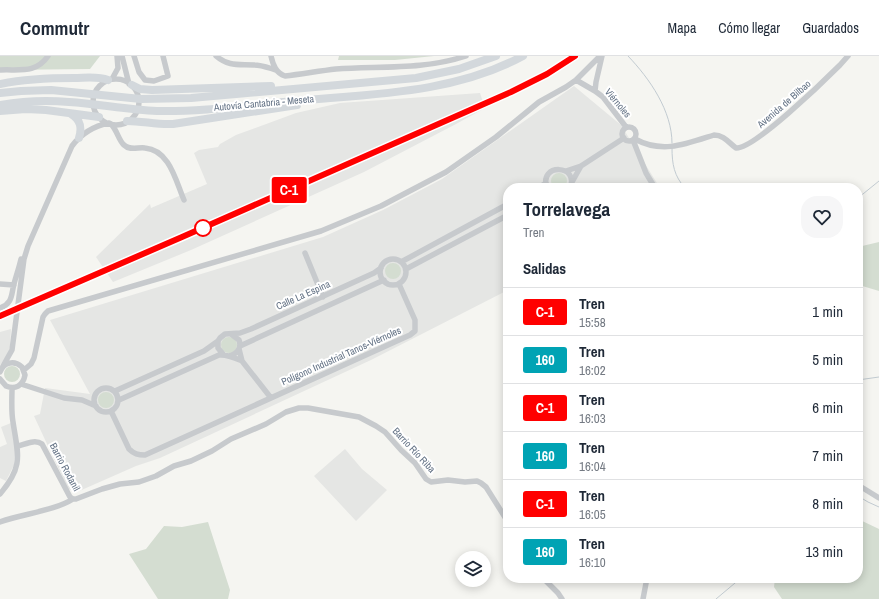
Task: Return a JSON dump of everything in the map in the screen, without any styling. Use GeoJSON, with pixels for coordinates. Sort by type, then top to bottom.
{"type":"FeatureCollection","features":[{"type":"Feature","properties":{"kind":"highway","name":"Autovía Cantabria - Meseta"},"geometry":{"type":"LineString","coordinates":[[0,93],[41,90],[84,92],[132,98],[191,98],[416,78],[469,66],[496,56]]}},
{"type":"Feature","properties":{"kind":"highway","name":"Autovía Cantabria - Meseta"},"geometry":{"type":"LineString","coordinates":[[0,105],[35,101],[156,111],[213,108],[386,92],[435,86],[480,75],[523,56]]}},
{"type":"Feature","properties":{"kind":"highway"},"geometry":{"type":"LineString","coordinates":[[0,84],[53,78],[96,78],[110,80]]}},
{"type":"Feature","properties":{"kind":"highway"},"geometry":{"type":"LineString","coordinates":[[130,84],[143,89],[152,90],[371,82]]}},
{"type":"Feature","properties":{"kind":"highway"},"geometry":{"type":"LineString","coordinates":[[126,122],[142,122],[162,125],[173,124],[318,102],[418,91],[435,86]]}},
{"type":"Feature","properties":{"kind":"highway"},"geometry":{"type":"LineString","coordinates":[[0,111],[37,109],[97,116]]}},
{"type":"Feature","properties":{"kind":"highway"},"geometry":{"type":"LineString","coordinates":[[63,111],[74,115],[78,120],[81,129],[79,138]]}},
{"type":"Feature","properties":{"kind":"street"},"geometry":{"type":"LineString","coordinates":[[0,70],[29,70],[43,63],[48,56]]}},
{"type":"Feature","properties":{"kind":"street"},"geometry":{"type":"LineString","coordinates":[[110,80],[118,68],[117,56]]}},
{"type":"Feature","properties":{"kind":"street"},"geometry":{"type":"LineString","coordinates":[[119,136],[126,122],[136,112],[138,103],[136,92],[130,84],[122,56]]}},
{"type":"Feature","properties":{"kind":"street"},"geometry":{"type":"LineString","coordinates":[[134,56],[139,72],[145,80],[154,81],[168,76],[163,56]]}},
{"type":"Feature","properties":{"kind":"street"},"geometry":{"type":"LineString","coordinates":[[216,56],[230,64],[266,67],[276,70],[285,76],[336,69],[407,67],[439,63],[466,56]]}},
{"type":"Feature","properties":{"kind":"street"},"geometry":{"type":"LineString","coordinates":[[272,56],[276,70]]}},
{"type":"Feature","properties":{"kind":"street","name":"Viérnoles"},"geometry":{"type":"LineString","coordinates":[[601,56],[576,80],[603,97],[626,127]]}},
{"type":"Feature","properties":{"kind":"street","name":"Viérnoles"},"geometry":{"type":"LineString","coordinates":[[595,91],[601,56]]}},
{"type":"Feature","properties":{"kind":"street","name":"Avenida de Bilbao"},"geometry":{"type":"LineString","coordinates":[[634,139],[654,146],[671,147],[718,135],[725,138],[736,148],[743,148],[775,126],[840,66],[848,56]]}},
{"type":"Feature","properties":{"kind":"street"},"geometry":{"type":"LineString","coordinates":[[91,130],[97,116],[93,104],[94,96],[100,85],[110,80],[121,80],[130,84]]}},
{"type":"Feature","properties":{"kind":"street"},"geometry":{"type":"LineString","coordinates":[[21,384],[24,373],[34,358],[45,314],[48,311],[321,231],[381,206],[446,172],[496,137],[539,102],[576,80]]}},
{"type":"Feature","properties":{"kind":"street"},"geometry":{"type":"LineString","coordinates":[[97,116],[110,123],[117,124],[126,122]]}},
{"type":"Feature","properties":{"kind":"street"},"geometry":{"type":"LineString","coordinates":[[1,370],[12,350],[16,329],[24,258],[30,240],[72,146],[79,138],[91,130],[110,123]]}},
{"type":"Feature","properties":{"kind":"street"},"geometry":{"type":"LineString","coordinates":[[110,123],[119,136],[121,142],[127,147],[149,148],[164,157],[184,200]]}},
{"type":"Feature","properties":{"kind":"street"},"geometry":{"type":"LineString","coordinates":[[634,139],[628,141],[624,138],[622,132],[626,127],[631,127],[635,130],[636,134],[634,139],[646,173],[652,183]]}},
{"type":"Feature","properties":{"kind":"street"},"geometry":{"type":"LineString","coordinates":[[547,183],[550,172],[558,169],[566,171],[582,166],[624,138]]}},
{"type":"Feature","properties":{"kind":"street"},"geometry":{"type":"LineString","coordinates":[[572,182],[582,166]]}},
{"type":"Feature","properties":{"kind":"street"},"geometry":{"type":"LineString","coordinates":[[566,171],[572,182]]}},
{"type":"Feature","properties":{"kind":"street","name":"Calle La Espina"},"geometry":{"type":"LineString","coordinates":[[95,394],[105,388],[115,391],[204,351],[218,341],[222,336],[251,329],[323,297],[374,273],[388,260],[395,259],[401,262],[503,207]]}},
{"type":"Feature","properties":{"kind":"street"},"geometry":{"type":"LineString","coordinates":[[406,269],[503,218]]}},
{"type":"Feature","properties":{"kind":"street"},"geometry":{"type":"LineString","coordinates":[[306,253],[323,297]]}},
{"type":"Feature","properties":{"kind":"street"},"geometry":{"type":"LineString","coordinates":[[0,308],[7,304],[14,292],[14,286],[22,259],[24,258]]}},
{"type":"Feature","properties":{"kind":"street"},"geometry":{"type":"LineString","coordinates":[[381,268],[381,275],[384,280],[391,284],[399,284],[405,278],[406,269],[401,262]]}},
{"type":"Feature","properties":{"kind":"street","name":"Calle La Espina"},"geometry":{"type":"LineString","coordinates":[[119,400],[226,355],[235,354],[239,348],[384,280]]}},
{"type":"Feature","properties":{"kind":"street"},"geometry":{"type":"LineString","coordinates":[[0,284],[14,286]]}},
{"type":"Feature","properties":{"kind":"street","name":"Polígono Industrial Tanos-Viérnoles"},"geometry":{"type":"LineString","coordinates":[[111,411],[133,454],[145,455],[410,336],[414,331],[415,320],[399,284]]}},
{"type":"Feature","properties":{"kind":"street"},"geometry":{"type":"LineString","coordinates":[[231,334],[239,340],[242,361],[271,398]]}},
{"type":"Feature","properties":{"kind":"street"},"geometry":{"type":"LineString","coordinates":[[218,341],[218,348],[226,355],[242,361]]}},
{"type":"Feature","properties":{"kind":"street"},"geometry":{"type":"LineString","coordinates":[[12,350],[14,360],[34,388]]}},
{"type":"Feature","properties":{"kind":"street"},"geometry":{"type":"LineString","coordinates":[[1,370],[10,363],[17,364]]}},
{"type":"Feature","properties":{"kind":"street"},"geometry":{"type":"LineString","coordinates":[[0,378],[2,384],[12,388],[21,384],[64,398],[82,400],[96,406],[101,411],[108,412],[116,407],[119,400],[115,391]]}},
{"type":"Feature","properties":{"kind":"street"},"geometry":{"type":"LineString","coordinates":[[0,494],[9,482],[18,462],[18,446],[13,421],[12,388]]}},
{"type":"Feature","properties":{"kind":"street"},"geometry":{"type":"LineString","coordinates":[[82,400],[95,394]]}},
{"type":"Feature","properties":{"kind":"street"},"geometry":{"type":"LineString","coordinates":[[95,394],[94,398],[96,406]]}},
{"type":"Feature","properties":{"kind":"street","name":"Barrio Río Riba"},"geometry":{"type":"LineString","coordinates":[[139,482],[156,476],[174,466],[191,461],[212,451],[231,439],[266,424],[286,412],[299,408],[308,408],[359,417],[376,426],[385,432],[431,482],[448,480],[481,482],[486,487],[503,514]]}},
{"type":"Feature","properties":{"kind":"street","name":"Barrio Rodanil"},"geometry":{"type":"LineString","coordinates":[[18,446],[34,441],[38,441],[42,444],[70,497],[73,499]]}},
{"type":"Feature","properties":{"kind":"street","name":"Barrio Rodanil"},"geometry":{"type":"LineString","coordinates":[[0,522],[68,503],[73,499],[114,486],[139,482]]}},
{"type":"Feature","properties":{"kind":"street"},"geometry":{"type":"LineString","coordinates":[[863,488],[879,498]]}},
{"type":"Feature","properties":{"kind":"street"},"geometry":{"type":"LineString","coordinates":[[548,583],[558,592],[562,599]]}},
{"type":"Feature","properties":{"kind":"street"},"geometry":{"type":"LineString","coordinates":[[643,599],[646,583]]}},
{"type":"Feature","properties":{"kind":"shaded area"},"geometry":{"type":"Polygon","coordinates":[[[0,56],[100,56],[90,69],[0,70],[0,56]]]}},
{"type":"Feature","properties":{"kind":"shaded area"},"geometry":{"type":"Polygon","coordinates":[[[339,56],[434,56],[395,60],[338,60],[339,56]]]}},
{"type":"Feature","properties":{"kind":"shaded area"},"geometry":{"type":"Polygon","coordinates":[[[574,86],[621,125],[657,183],[503,183],[503,293],[371,360],[160,458],[136,466],[77,492],[68,489],[34,416],[40,414],[45,388],[90,394],[50,320],[323,237],[383,210],[442,179],[574,86]]]}},
{"type":"Feature","properties":{"kind":"shaded area"},"geometry":{"type":"Polygon","coordinates":[[[480,93],[485,108],[456,124],[364,172],[191,250],[113,282],[96,257],[150,204],[151,208],[207,184],[194,153],[199,150],[218,147],[220,144],[236,135],[296,113],[340,103],[480,93]]]}},
{"type":"Feature","properties":{"kind":"shaded area"},"geometry":{"type":"Polygon","coordinates":[[[559,173],[565,175],[566,183],[552,183],[551,181],[553,175],[559,173]]]}},
{"type":"Feature","properties":{"kind":"shaded area"},"geometry":{"type":"Polygon","coordinates":[[[879,242],[879,291],[863,286],[863,246],[879,242]]]}},
{"type":"Feature","properties":{"kind":"shaded area"},"geometry":{"type":"Polygon","coordinates":[[[390,263],[396,263],[401,268],[399,277],[396,279],[390,279],[385,274],[385,268],[390,263]]]}},
{"type":"Feature","properties":{"kind":"shaded area"},"geometry":{"type":"Polygon","coordinates":[[[11,329],[8,354],[0,365],[0,332],[11,329]]]}},
{"type":"Feature","properties":{"kind":"shaded area"},"geometry":{"type":"Polygon","coordinates":[[[226,337],[232,337],[237,342],[235,351],[232,353],[226,353],[221,348],[221,342],[226,337]]]}},
{"type":"Feature","properties":{"kind":"shaded area"},"geometry":{"type":"Polygon","coordinates":[[[9,366],[15,366],[20,371],[18,380],[15,382],[9,382],[4,377],[4,371],[9,366]]]}},
{"type":"Feature","properties":{"kind":"shaded area"},"geometry":{"type":"Polygon","coordinates":[[[103,392],[109,392],[114,397],[112,406],[109,408],[103,408],[98,403],[98,397],[103,392]]]}},
{"type":"Feature","properties":{"kind":"shaded area"},"geometry":{"type":"Polygon","coordinates":[[[11,423],[15,445],[14,465],[6,481],[0,478],[0,447],[7,444],[1,427],[11,423]]]}},
{"type":"Feature","properties":{"kind":"shaded area"},"geometry":{"type":"Polygon","coordinates":[[[345,449],[362,469],[387,490],[356,521],[314,476],[345,449]]]}},
{"type":"Feature","properties":{"kind":"shaded area"},"geometry":{"type":"Polygon","coordinates":[[[863,521],[879,529],[879,599],[782,599],[774,587],[774,583],[863,583],[863,521]]]}},
{"type":"Feature","properties":{"kind":"shaded area"},"geometry":{"type":"Polygon","coordinates":[[[208,522],[230,590],[228,599],[158,599],[129,554],[146,549],[164,526],[182,527],[208,522]]]}},
{"type":"Feature","properties":{"kind":"waterway"},"geometry":{"type":"LineString","coordinates":[[628,56],[652,85],[664,107],[671,131],[672,143]]}},
{"type":"Feature","properties":{"kind":"waterway"},"geometry":{"type":"LineString","coordinates":[[672,148],[674,170],[681,183]]}},
{"type":"Feature","properties":{"kind":"waterway"},"geometry":{"type":"LineString","coordinates":[[863,194],[879,181]]}},
{"type":"Feature","properties":{"kind":"waterway"},"geometry":{"type":"LineString","coordinates":[[863,379],[879,377]]}},
{"type":"Feature","properties":{"kind":"waterway"},"geometry":{"type":"LineString","coordinates":[[863,499],[879,507]]}},
{"type":"Feature","properties":{"kind":"waterway"},"geometry":{"type":"LineString","coordinates":[[716,599],[735,583]]}},
{"type":"Feature","properties":{"kind":"railway"},"geometry":{"type":"LineString","coordinates":[[0,316],[195,232],[511,92],[547,74],[575,56]]}},
{"type":"Feature","properties":{"kind":"train","name":"C-1"},"geometry":{"type":"LineString","coordinates":[[0,316],[511,92],[547,74],[575,56]]}}]}
